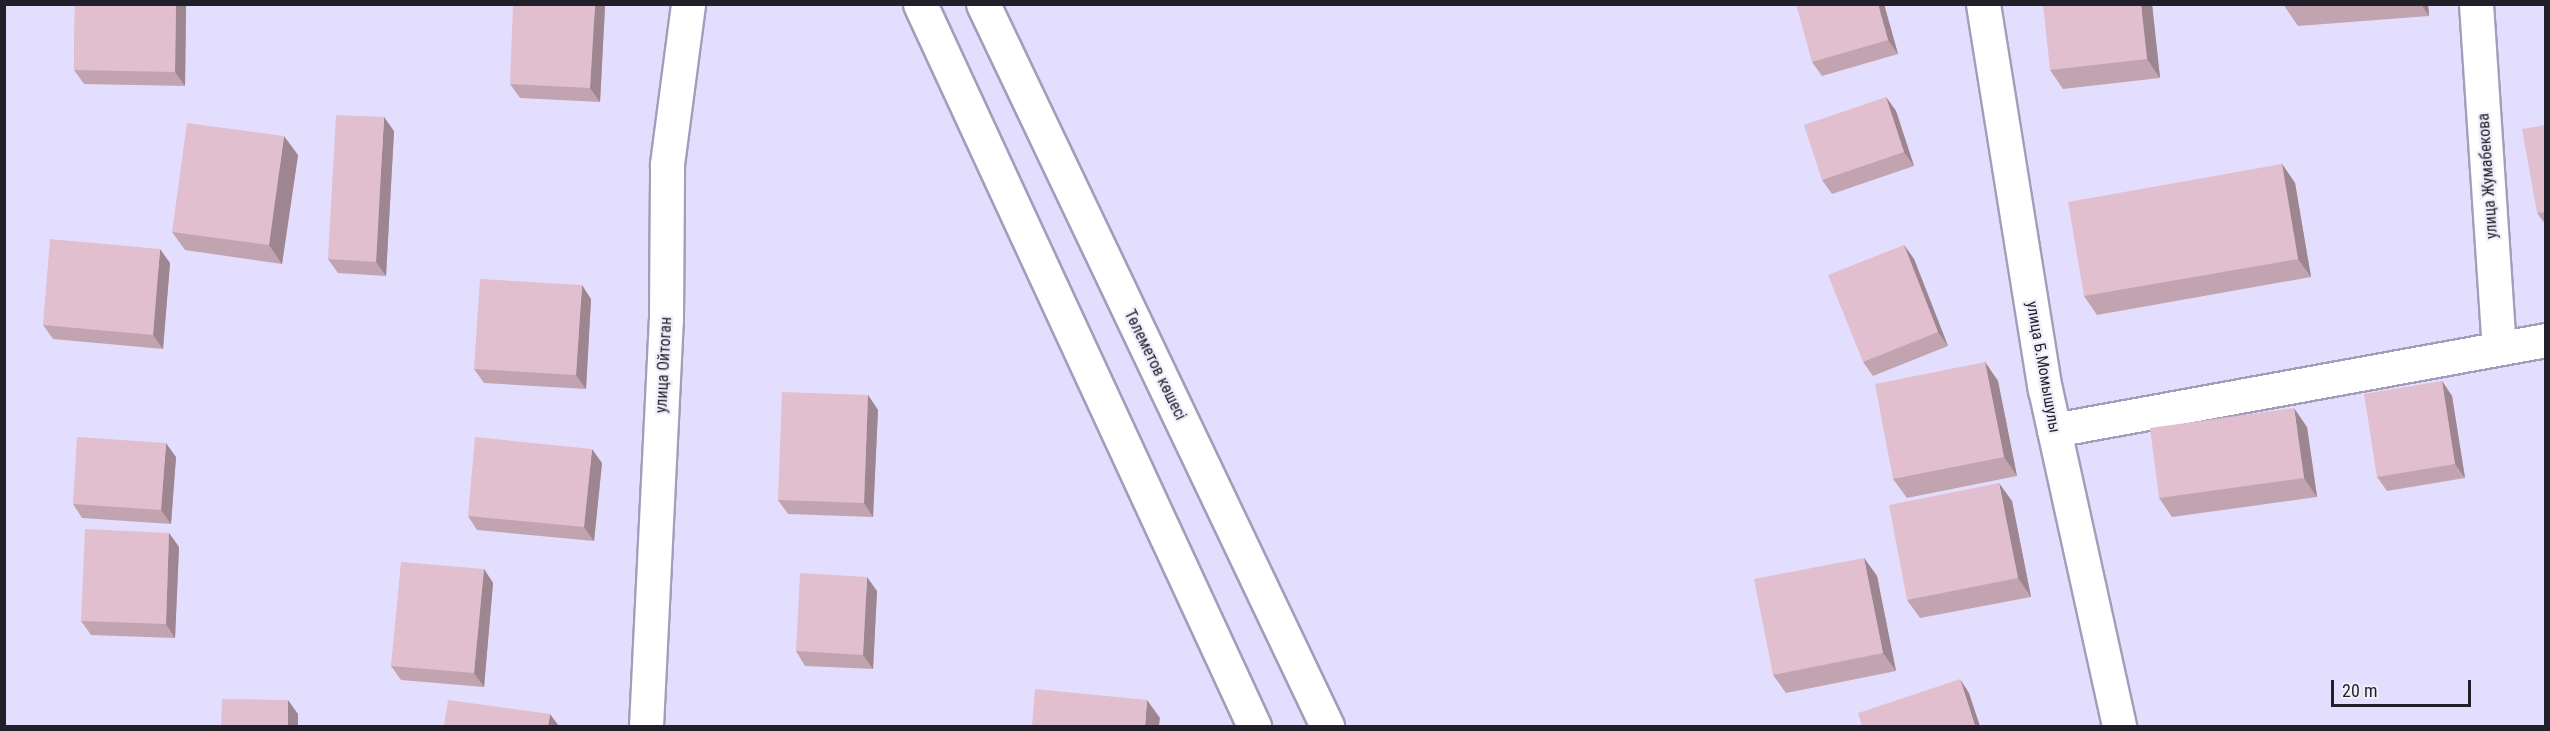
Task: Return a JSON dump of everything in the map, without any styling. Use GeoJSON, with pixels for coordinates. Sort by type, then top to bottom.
{"type":"FeatureCollection","features":[{"type":"Feature","properties":{"kind":"street","name":"улица Ойтоган"},"geometry":{"type":"LineString","coordinates":[[646,726],[666,319],[667,164],[688,4]]}},
{"type":"Feature","properties":{"kind":"street"},"geometry":{"type":"LineString","coordinates":[[920,4],[1254,726]]}},
{"type":"Feature","properties":{"kind":"street","name":"Төлеметов көшесі"},"geometry":{"type":"LineString","coordinates":[[983,4],[1325,725]]}},
{"type":"Feature","properties":{"kind":"street","name":"улица Б.Момышулы"},"geometry":{"type":"LineString","coordinates":[[1983,4],[2054,430],[2119,726]]}},
{"type":"Feature","properties":{"kind":"street","name":"улица Жумабекова"},"geometry":{"type":"LineString","coordinates":[[2476,4],[2499,348]]}},
{"type":"Feature","properties":{"kind":"street"},"geometry":{"type":"LineString","coordinates":[[2054,430],[2546,340]]}},
{"type":"Feature","properties":{"kind":"building"},"geometry":{"type":"Polygon","coordinates":[[[75,4],[176,4],[175,72],[74,70],[75,4]]]}},
{"type":"Feature","properties":{"kind":"building"},"geometry":{"type":"Polygon","coordinates":[[[513,4],[595,4],[590,88],[510,84],[513,4]]]}},
{"type":"Feature","properties":{"kind":"building"},"geometry":{"type":"Polygon","coordinates":[[[1796,4],[1878,4],[1888,40],[1812,62],[1796,4]]]}},
{"type":"Feature","properties":{"kind":"building"},"geometry":{"type":"Polygon","coordinates":[[[2043,4],[2141,4],[2147,59],[2050,70],[2043,4]]]}},
{"type":"Feature","properties":{"kind":"building"},"geometry":{"type":"Polygon","coordinates":[[[1886,97],[1904,152],[1822,180],[1804,125],[1886,97]]]}},
{"type":"Feature","properties":{"kind":"building"},"geometry":{"type":"Polygon","coordinates":[[[336,115],[384,117],[376,262],[328,259],[336,115]]]}},
{"type":"Feature","properties":{"kind":"building"},"geometry":{"type":"Polygon","coordinates":[[[187,123],[284,136],[269,245],[172,232],[187,123]]]}},
{"type":"Feature","properties":{"kind":"building"},"geometry":{"type":"Polygon","coordinates":[[[2546,125],[2546,212],[2537,213],[2522,129],[2546,125]]]}},
{"type":"Feature","properties":{"kind":"building"},"geometry":{"type":"Polygon","coordinates":[[[2282,164],[2298,259],[2084,296],[2068,202],[2282,164]]]}},
{"type":"Feature","properties":{"kind":"building"},"geometry":{"type":"Polygon","coordinates":[[[50,239],[160,249],[153,335],[43,325],[50,239]]]}},
{"type":"Feature","properties":{"kind":"building"},"geometry":{"type":"Polygon","coordinates":[[[1904,245],[1938,332],[1863,362],[1828,275],[1904,245]]]}},
{"type":"Feature","properties":{"kind":"building"},"geometry":{"type":"Polygon","coordinates":[[[480,279],[582,285],[576,375],[474,369],[480,279]]]}},
{"type":"Feature","properties":{"kind":"building"},"geometry":{"type":"Polygon","coordinates":[[[1985,362],[2004,457],[1893,479],[1875,384],[1985,362]]]}},
{"type":"Feature","properties":{"kind":"building"},"geometry":{"type":"Polygon","coordinates":[[[2442,381],[2455,464],[2377,477],[2364,394],[2442,381]]]}},
{"type":"Feature","properties":{"kind":"building"},"geometry":{"type":"Polygon","coordinates":[[[782,392],[868,395],[864,503],[778,500],[782,392]]]}},
{"type":"Feature","properties":{"kind":"building"},"geometry":{"type":"Polygon","coordinates":[[[2294,408],[2304,478],[2159,498],[2150,428],[2294,408]]]}},
{"type":"Feature","properties":{"kind":"building"},"geometry":{"type":"Polygon","coordinates":[[[77,437],[166,443],[161,510],[73,504],[77,437]]]}},
{"type":"Feature","properties":{"kind":"building"},"geometry":{"type":"Polygon","coordinates":[[[475,437],[592,449],[584,527],[468,516],[475,437]]]}},
{"type":"Feature","properties":{"kind":"building"},"geometry":{"type":"Polygon","coordinates":[[[1999,483],[2018,578],[1907,600],[1889,505],[1999,483]]]}},
{"type":"Feature","properties":{"kind":"building"},"geometry":{"type":"Polygon","coordinates":[[[85,529],[169,533],[166,624],[81,621],[85,529]]]}},
{"type":"Feature","properties":{"kind":"building"},"geometry":{"type":"Polygon","coordinates":[[[1864,558],[1883,653],[1773,675],[1754,579],[1864,558]]]}},
{"type":"Feature","properties":{"kind":"building"},"geometry":{"type":"Polygon","coordinates":[[[401,562],[484,569],[474,673],[391,666],[401,562]]]}},
{"type":"Feature","properties":{"kind":"building"},"geometry":{"type":"Polygon","coordinates":[[[800,573],[867,577],[863,655],[796,651],[800,573]]]}},
{"type":"Feature","properties":{"kind":"building"},"geometry":{"type":"Polygon","coordinates":[[[1960,679],[1975,726],[1862,726],[1858,713],[1960,679]]]}},
{"type":"Feature","properties":{"kind":"building"},"geometry":{"type":"Polygon","coordinates":[[[1035,689],[1147,700],[1145,726],[1032,726],[1035,689]]]}},
{"type":"Feature","properties":{"kind":"building"},"geometry":{"type":"Polygon","coordinates":[[[222,699],[288,700],[288,726],[221,726],[222,699]]]}},
{"type":"Feature","properties":{"kind":"building"},"geometry":{"type":"Polygon","coordinates":[[[448,700],[550,714],[548,726],[444,726],[448,700]]]}}]}
